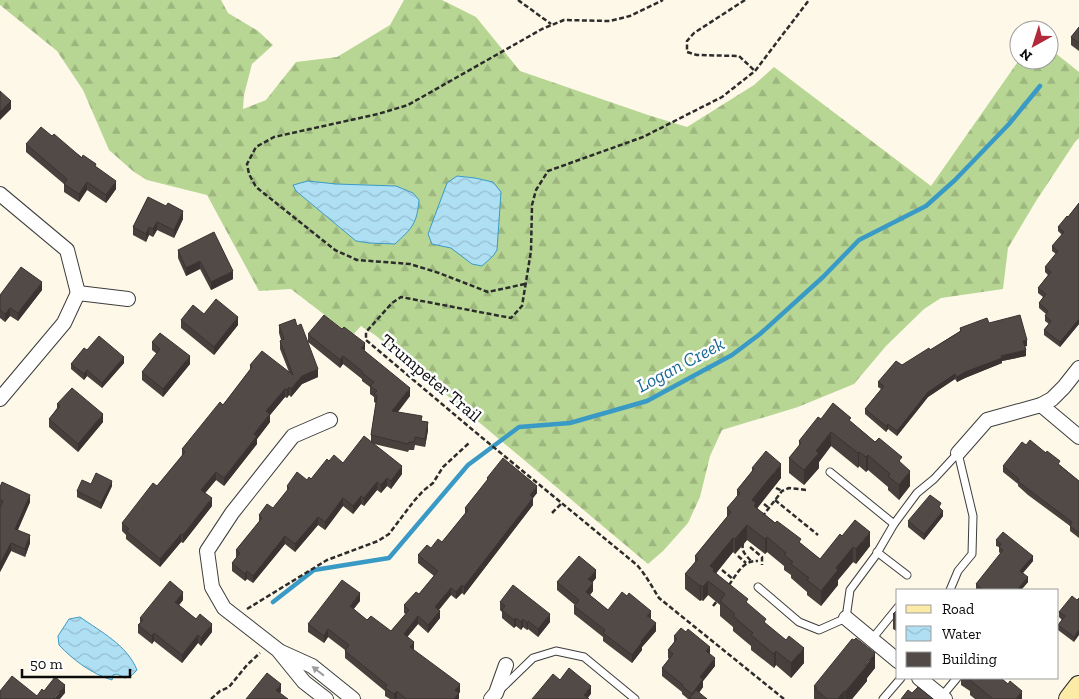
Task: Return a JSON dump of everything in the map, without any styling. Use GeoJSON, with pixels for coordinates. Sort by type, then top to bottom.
{"type":"FeatureCollection","features":[{"type":"Feature","properties":{"kind":"street"},"geometry":{"type":"LineString","coordinates":[[0,194],[68,250],[78,294],[64,323],[0,400]]}},
{"type":"Feature","properties":{"kind":"street"},"geometry":{"type":"LineString","coordinates":[[78,294],[128,299]]}},
{"type":"Feature","properties":{"kind":"street"},"geometry":{"type":"LineString","coordinates":[[958,453],[987,420],[1040,405],[1052,399],[1079,368]]}},
{"type":"Feature","properties":{"kind":"street"},"geometry":{"type":"LineString","coordinates":[[1040,405],[1079,437]]}},
{"type":"Feature","properties":{"kind":"street"},"geometry":{"type":"LineString","coordinates":[[330,420],[293,436],[232,514],[207,551],[212,586],[224,608],[278,650],[312,666],[353,699]]}},
{"type":"Feature","properties":{"kind":"street"},"geometry":{"type":"LineString","coordinates":[[846,618],[896,659]]}},
{"type":"Feature","properties":{"kind":"street"},"geometry":{"type":"LineString","coordinates":[[278,650],[304,682],[326,699]]}},
{"type":"Feature","properties":{"kind":"street"},"geometry":{"type":"LineString","coordinates":[[494,696],[506,665]]}},
{"type":"Feature","properties":{"kind":"street"},"geometry":{"type":"LineString","coordinates":[[919,679],[943,698]]}},
{"type":"Feature","properties":{"kind":"street"},"geometry":{"type":"LineString","coordinates":[[1069,699],[1079,686]]}},
{"type":"Feature","properties":{"kind":"lane"},"geometry":{"type":"LineString","coordinates":[[758,588],[799,622],[819,630],[846,618],[850,590],[878,552],[894,524],[917,493],[933,480],[958,453]]}},
{"type":"Feature","properties":{"kind":"lane"},"geometry":{"type":"LineString","coordinates":[[950,589],[958,571],[972,554],[973,516],[958,453]]}},
{"type":"Feature","properties":{"kind":"lane"},"geometry":{"type":"LineString","coordinates":[[830,472],[894,524]]}},
{"type":"Feature","properties":{"kind":"lane"},"geometry":{"type":"LineString","coordinates":[[878,552],[907,575]]}},
{"type":"Feature","properties":{"kind":"lane"},"geometry":{"type":"LineString","coordinates":[[872,639],[896,609]]}},
{"type":"Feature","properties":{"kind":"lane"},"geometry":{"type":"LineString","coordinates":[[494,696],[533,658],[556,651],[584,657],[635,699]]}},
{"type":"Feature","properties":{"kind":"lane"},"geometry":{"type":"LineString","coordinates":[[883,699],[900,679]]}},
{"type":"Feature","properties":{"kind":"lane"},"geometry":{"type":"LineString","coordinates":[[943,698],[956,679]]}},
{"type":"Feature","properties":{"kind":"path"},"geometry":{"type":"LineString","coordinates":[[518,0],[552,25]]}},
{"type":"Feature","properties":{"kind":"path"},"geometry":{"type":"LineString","coordinates":[[525,284],[488,292],[410,264],[357,260],[335,250],[256,187],[249,174],[247,164],[256,147],[274,136],[378,114],[408,105],[542,29],[564,20],[610,20],[630,16],[663,0]]}},
{"type":"Feature","properties":{"kind":"path"},"geometry":{"type":"LineString","coordinates":[[745,0],[694,33],[687,41],[687,52],[697,56],[739,56],[755,71]]}},
{"type":"Feature","properties":{"kind":"path","name":"Trumpeter Trail"},"geometry":{"type":"LineString","coordinates":[[784,699],[659,598],[645,574],[637,565],[366,340],[366,332],[392,303],[401,297],[511,318],[522,306],[531,251],[532,206],[536,190],[548,171],[642,137],[722,97],[755,71],[809,0]]}},
{"type":"Feature","properties":{"kind":"path"},"geometry":{"type":"LineString","coordinates":[[241,613],[327,560],[378,541],[390,534],[414,501],[433,483],[443,467],[469,443]]}},
{"type":"Feature","properties":{"kind":"path"},"geometry":{"type":"LineString","coordinates":[[776,488],[782,491]]}},
{"type":"Feature","properties":{"kind":"path"},"geometry":{"type":"LineString","coordinates":[[756,515],[761,518],[782,491],[789,488],[807,490]]}},
{"type":"Feature","properties":{"kind":"path"},"geometry":{"type":"LineString","coordinates":[[775,500],[818,535]]}},
{"type":"Feature","properties":{"kind":"path"},"geometry":{"type":"LineString","coordinates":[[552,513],[562,503]]}},
{"type":"Feature","properties":{"kind":"path"},"geometry":{"type":"LineString","coordinates":[[764,504],[769,508]]}},
{"type":"Feature","properties":{"kind":"path"},"geometry":{"type":"LineString","coordinates":[[745,539],[742,549],[752,561]]}},
{"type":"Feature","properties":{"kind":"path"},"geometry":{"type":"LineString","coordinates":[[750,548],[762,557],[762,565]]}},
{"type":"Feature","properties":{"kind":"path"},"geometry":{"type":"LineString","coordinates":[[738,556],[746,563]]}},
{"type":"Feature","properties":{"kind":"path"},"geometry":{"type":"LineString","coordinates":[[727,588],[746,563],[758,561]]}},
{"type":"Feature","properties":{"kind":"path"},"geometry":{"type":"LineString","coordinates":[[722,570],[734,579]]}},
{"type":"Feature","properties":{"kind":"path"},"geometry":{"type":"LineString","coordinates":[[712,606],[721,596]]}},
{"type":"Feature","properties":{"kind":"path"},"geometry":{"type":"LineString","coordinates":[[211,699],[220,691],[229,687],[247,665],[262,652]]}},
{"type":"Feature","properties":{"kind":"green space"},"geometry":{"type":"Polygon","coordinates":[[[0,0],[221,0],[228,13],[258,31],[273,45],[252,64],[244,95],[243,109],[266,100],[296,62],[337,57],[390,25],[404,0],[442,0],[476,17],[520,71],[687,127],[754,85],[774,67],[931,186],[1012,70],[1059,70],[1059,56],[1079,72],[1079,138],[1036,201],[1008,248],[1003,289],[941,298],[924,309],[886,346],[854,384],[798,407],[722,430],[710,456],[700,497],[688,523],[663,551],[648,564],[375,335],[361,326],[352,336],[291,289],[259,291],[207,195],[147,180],[134,172],[109,150],[83,90],[57,51],[0,5],[0,0]]]}},
{"type":"Feature","properties":{"kind":"water"},"geometry":{"type":"Polygon","coordinates":[[[457,176],[493,182],[501,192],[497,250],[482,266],[472,264],[451,248],[432,244],[428,234],[447,183],[457,176]]]}},
{"type":"Feature","properties":{"kind":"water"},"geometry":{"type":"Polygon","coordinates":[[[308,181],[396,186],[413,193],[419,200],[417,215],[410,229],[395,244],[356,241],[296,191],[293,185],[308,181]]]}},
{"type":"Feature","properties":{"kind":"water"},"geometry":{"type":"Polygon","coordinates":[[[80,617],[113,640],[127,653],[137,670],[131,676],[125,678],[117,674],[113,675],[112,680],[97,674],[83,666],[59,645],[58,636],[69,619],[80,617]]]}},
{"type":"Feature","properties":{"kind":"building"},"geometry":{"type":"Polygon","coordinates":[[[1079,27],[1079,43],[1071,37],[1079,27]]]}},
{"type":"Feature","properties":{"kind":"building"},"geometry":{"type":"Polygon","coordinates":[[[0,91],[11,101],[0,112],[0,91]]]}},
{"type":"Feature","properties":{"kind":"building"},"geometry":{"type":"Polygon","coordinates":[[[41,127],[52,136],[54,134],[82,158],[83,155],[96,164],[95,166],[116,181],[106,195],[87,182],[79,194],[64,184],[67,179],[26,144],[41,127]]]}},
{"type":"Feature","properties":{"kind":"building"},"geometry":{"type":"Polygon","coordinates":[[[148,197],[166,206],[168,203],[183,211],[174,230],[157,222],[153,229],[149,227],[146,234],[133,227],[148,197]]]}},
{"type":"Feature","properties":{"kind":"building"},"geometry":{"type":"Polygon","coordinates":[[[1079,203],[1079,319],[1060,342],[1044,330],[1051,321],[1045,316],[1048,311],[1039,303],[1046,294],[1038,288],[1051,272],[1045,267],[1058,251],[1052,246],[1064,232],[1058,227],[1079,203]]]}},
{"type":"Feature","properties":{"kind":"building"},"geometry":{"type":"Polygon","coordinates":[[[214,232],[233,271],[211,282],[200,261],[186,268],[178,250],[214,232]]]}},
{"type":"Feature","properties":{"kind":"building"},"geometry":{"type":"Polygon","coordinates":[[[21,267],[42,282],[18,313],[10,308],[5,314],[0,310],[0,295],[21,267]]]}},
{"type":"Feature","properties":{"kind":"building"},"geometry":{"type":"Polygon","coordinates":[[[216,299],[238,317],[214,347],[181,320],[193,305],[204,314],[216,299]]]}},
{"type":"Feature","properties":{"kind":"building"},"geometry":{"type":"Polygon","coordinates":[[[324,315],[365,343],[361,348],[410,388],[392,411],[422,416],[421,421],[428,422],[425,439],[415,437],[414,442],[409,442],[408,444],[371,435],[377,396],[374,394],[377,391],[370,386],[374,382],[343,356],[340,360],[308,334],[324,315]]]}},
{"type":"Feature","properties":{"kind":"building"},"geometry":{"type":"Polygon","coordinates":[[[1020,315],[1027,340],[1023,341],[1026,350],[1001,356],[1002,358],[957,377],[955,374],[928,392],[897,431],[888,424],[886,426],[865,409],[884,386],[878,382],[896,361],[902,365],[961,331],[960,328],[987,318],[989,323],[1020,315]]]}},
{"type":"Feature","properties":{"kind":"building"},"geometry":{"type":"Polygon","coordinates":[[[295,319],[297,326],[301,324],[318,369],[302,376],[291,389],[289,387],[287,390],[285,389],[266,411],[270,414],[254,434],[257,436],[224,478],[216,472],[201,490],[212,498],[183,535],[181,534],[160,559],[126,531],[129,529],[122,523],[153,483],[157,486],[185,452],[182,449],[220,402],[223,405],[252,367],[250,365],[262,351],[293,375],[280,341],[284,339],[279,325],[295,319]]]}},
{"type":"Feature","properties":{"kind":"building"},"geometry":{"type":"Polygon","coordinates":[[[160,333],[190,356],[163,389],[142,372],[160,349],[152,342],[160,333]]]}},
{"type":"Feature","properties":{"kind":"building"},"geometry":{"type":"Polygon","coordinates":[[[99,336],[124,357],[102,383],[87,370],[84,374],[71,364],[84,348],[87,350],[99,336]]]}},
{"type":"Feature","properties":{"kind":"building"},"geometry":{"type":"Polygon","coordinates":[[[72,388],[103,414],[78,444],[49,419],[60,406],[57,404],[72,388]]]}},
{"type":"Feature","properties":{"kind":"building"},"geometry":{"type":"Polygon","coordinates":[[[833,403],[851,418],[849,420],[875,442],[879,438],[902,457],[899,461],[910,471],[899,485],[888,476],[890,474],[868,455],[866,457],[858,453],[831,432],[816,451],[819,453],[804,470],[789,458],[801,443],[799,441],[818,417],[821,419],[833,403]]]}},
{"type":"Feature","properties":{"kind":"building"},"geometry":{"type":"Polygon","coordinates":[[[364,436],[402,466],[391,481],[387,478],[381,485],[377,482],[364,498],[361,496],[353,506],[343,498],[325,522],[318,517],[295,544],[285,536],[253,576],[247,571],[245,574],[232,563],[240,553],[236,550],[262,518],[259,515],[267,504],[273,508],[289,488],[287,486],[297,472],[307,480],[309,477],[311,479],[327,459],[329,461],[334,455],[343,463],[364,436]]]}},
{"type":"Feature","properties":{"kind":"building"},"geometry":{"type":"Polygon","coordinates":[[[1030,440],[1060,461],[1058,464],[1079,481],[1079,533],[1070,526],[1072,522],[1018,481],[1019,479],[1003,466],[1022,442],[1026,445],[1030,440]]]}},
{"type":"Feature","properties":{"kind":"building"},"geometry":{"type":"Polygon","coordinates":[[[766,451],[781,464],[752,500],[756,503],[754,506],[775,523],[777,521],[801,539],[799,542],[820,559],[840,534],[842,536],[855,520],[870,532],[856,549],[853,547],[821,591],[807,580],[809,578],[791,564],[793,562],[784,555],[786,553],[767,537],[765,539],[747,525],[735,539],[733,538],[710,566],[714,569],[713,571],[748,599],[746,602],[766,619],[764,622],[786,640],[789,636],[804,648],[791,663],[776,651],[774,654],[751,635],[753,633],[733,616],[735,614],[720,601],[725,594],[708,581],[703,587],[700,586],[685,574],[698,559],[695,556],[731,512],[727,508],[740,493],[737,490],[766,451]]]}},
{"type":"Feature","properties":{"kind":"building"},"geometry":{"type":"Polygon","coordinates":[[[503,458],[537,486],[530,495],[533,498],[464,587],[462,585],[456,592],[451,588],[435,607],[440,611],[428,625],[418,616],[404,634],[414,642],[410,647],[460,684],[455,690],[459,693],[454,699],[406,699],[397,691],[394,694],[385,688],[387,685],[345,651],[349,645],[328,629],[324,636],[308,624],[342,580],[360,593],[350,606],[367,620],[371,616],[391,631],[409,610],[404,605],[416,592],[419,594],[438,571],[418,555],[427,545],[431,548],[438,539],[442,542],[468,510],[465,508],[503,458]]]}},
{"type":"Feature","properties":{"kind":"building"},"geometry":{"type":"Polygon","coordinates":[[[96,473],[112,481],[101,503],[77,491],[82,480],[91,484],[96,473]]]}},
{"type":"Feature","properties":{"kind":"building"},"geometry":{"type":"Polygon","coordinates":[[[2,482],[30,495],[15,529],[30,535],[25,549],[11,543],[0,564],[0,508],[3,501],[0,500],[0,487],[2,482]]]}},
{"type":"Feature","properties":{"kind":"building"},"geometry":{"type":"Polygon","coordinates":[[[930,495],[941,503],[939,507],[943,511],[924,534],[908,521],[930,495]]]}},
{"type":"Feature","properties":{"kind":"building"},"geometry":{"type":"Polygon","coordinates":[[[1003,532],[1033,556],[1020,571],[1028,577],[1018,589],[982,589],[976,584],[1003,550],[999,547],[1001,544],[996,540],[1003,532]]]}},
{"type":"Feature","properties":{"kind":"building"},"geometry":{"type":"Polygon","coordinates":[[[579,556],[596,570],[588,579],[593,583],[586,592],[608,610],[622,592],[627,596],[629,593],[651,611],[647,616],[656,623],[632,655],[603,633],[605,630],[574,606],[579,600],[557,582],[579,556]]]}},
{"type":"Feature","properties":{"kind":"building"},"geometry":{"type":"Polygon","coordinates":[[[170,581],[183,592],[175,602],[196,619],[200,614],[212,624],[201,638],[198,635],[182,655],[154,633],[152,636],[138,625],[143,620],[140,618],[170,581]]]}},
{"type":"Feature","properties":{"kind":"building"},"geometry":{"type":"Polygon","coordinates":[[[513,585],[550,614],[538,629],[523,619],[521,622],[516,618],[514,620],[502,610],[505,606],[500,602],[513,585]]]}},
{"type":"Feature","properties":{"kind":"building"},"geometry":{"type":"Polygon","coordinates":[[[1072,596],[1077,600],[1079,598],[1079,629],[1074,637],[1059,626],[1065,616],[1059,612],[1072,596]]]}},
{"type":"Feature","properties":{"kind":"building"},"geometry":{"type":"Polygon","coordinates":[[[681,628],[686,632],[688,629],[710,647],[706,651],[715,658],[700,677],[703,679],[692,694],[662,668],[673,654],[668,650],[677,639],[674,636],[681,628]]]}},
{"type":"Feature","properties":{"kind":"building"},"geometry":{"type":"Polygon","coordinates":[[[856,638],[875,653],[865,665],[867,666],[838,699],[827,699],[814,686],[852,639],[856,638]]]}},
{"type":"Feature","properties":{"kind":"building"},"geometry":{"type":"Polygon","coordinates":[[[569,668],[591,686],[584,695],[589,699],[532,699],[553,674],[560,680],[569,668]]]}},
{"type":"Feature","properties":{"kind":"building"},"geometry":{"type":"Polygon","coordinates":[[[267,673],[281,684],[276,690],[288,699],[246,699],[267,673]]]}},
{"type":"Feature","properties":{"kind":"building"},"geometry":{"type":"Polygon","coordinates":[[[12,676],[37,696],[42,689],[44,691],[55,677],[65,685],[55,699],[0,699],[0,691],[12,676]]]}},
{"type":"Feature","properties":{"kind":"building"},"geometry":{"type":"Polygon","coordinates":[[[1002,679],[1008,684],[1010,681],[1022,691],[1016,699],[993,699],[970,680],[1002,679]]]}},
{"type":"Feature","properties":{"kind":"building"},"geometry":{"type":"Polygon","coordinates":[[[918,687],[933,699],[901,699],[908,690],[912,693],[918,687]]]}},
{"type":"Feature","properties":{"kind":"building"},"geometry":{"type":"Polygon","coordinates":[[[696,690],[707,699],[689,699],[696,690]]]}},
{"type":"Feature","properties":{"kind":"waterway","name":"Logan Creek"},"geometry":{"type":"LineString","coordinates":[[273,602],[314,570],[389,558],[468,465],[519,427],[570,423],[647,401],[732,355],[760,334],[823,277],[859,240],[926,206],[955,180],[1009,124],[1040,86]]}}]}
